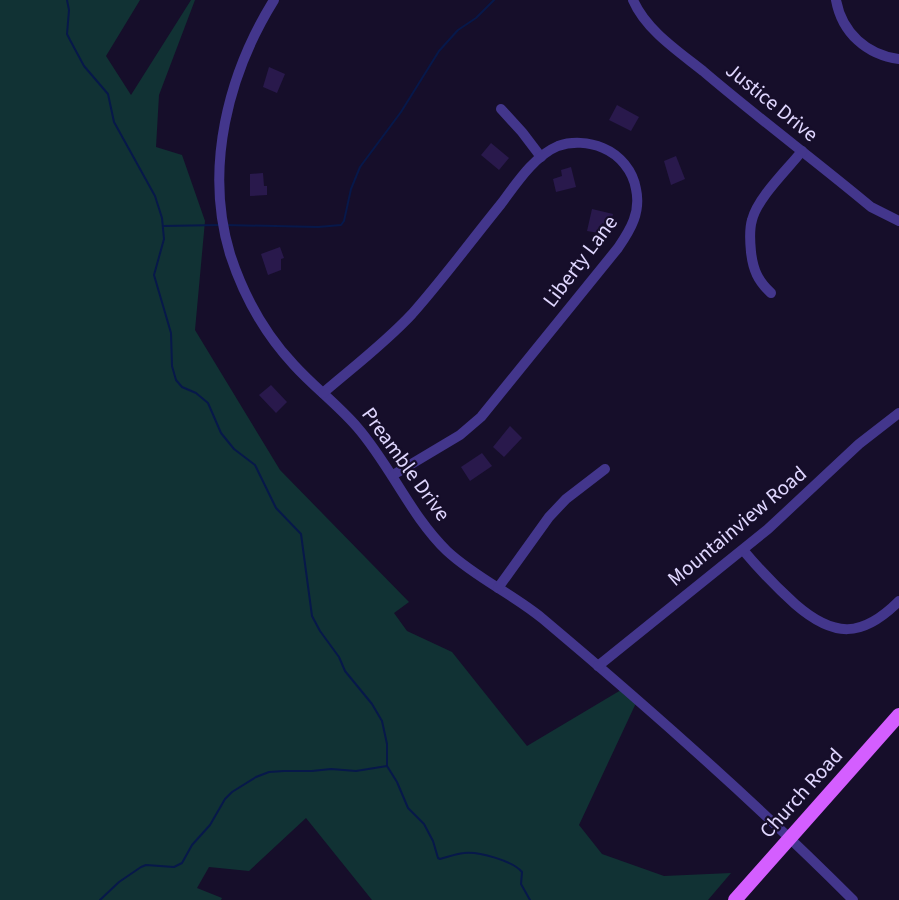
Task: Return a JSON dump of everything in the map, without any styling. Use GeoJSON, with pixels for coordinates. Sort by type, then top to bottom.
{"type":"FeatureCollection","features":[{"type":"Feature","properties":{"kind":"main road","name":"Church Road"},"geometry":{"type":"LineString","coordinates":[[735,900],[899,715]]}},
{"type":"Feature","properties":{"kind":"street","name":"Preamble Drive"},"geometry":{"type":"LineString","coordinates":[[274,0],[244,61],[230,105],[219,165],[221,210],[231,256],[257,314],[285,354],[360,431],[437,540],[459,561],[536,614],[598,666],[789,838],[853,900]]}},
{"type":"Feature","properties":{"kind":"street","name":"Justice Drive"},"geometry":{"type":"LineString","coordinates":[[633,0],[643,19],[662,37],[871,207],[899,221]]}},
{"type":"Feature","properties":{"kind":"street"},"geometry":{"type":"LineString","coordinates":[[836,0],[846,27],[861,44],[880,56],[899,59]]}},
{"type":"Feature","properties":{"kind":"street"},"geometry":{"type":"LineString","coordinates":[[501,109],[541,157]]}},
{"type":"Feature","properties":{"kind":"street","name":"Liberty Lane"},"geometry":{"type":"LineString","coordinates":[[323,393],[407,319],[541,157],[559,146],[583,143],[607,150],[618,157],[630,171],[637,189],[637,208],[633,226],[618,248],[481,417],[460,435],[393,475]]}},
{"type":"Feature","properties":{"kind":"street"},"geometry":{"type":"LineString","coordinates":[[771,293],[754,272],[750,243],[752,222],[760,203],[802,151]]}},
{"type":"Feature","properties":{"kind":"street","name":"Mountainview Road"},"geometry":{"type":"LineString","coordinates":[[598,666],[743,550],[796,505],[859,444],[899,412]]}},
{"type":"Feature","properties":{"kind":"street"},"geometry":{"type":"LineString","coordinates":[[498,588],[549,518],[566,500],[605,469]]}},
{"type":"Feature","properties":{"kind":"street"},"geometry":{"type":"LineString","coordinates":[[743,550],[779,590],[805,613],[823,625],[843,629],[864,626],[885,614],[899,601]]}},
{"type":"Feature","properties":{"kind":"green space"},"geometry":{"type":"Polygon","coordinates":[[[0,0],[140,0],[106,56],[131,95],[191,0],[195,0],[159,95],[156,147],[182,155],[205,221],[195,330],[280,470],[409,602],[394,613],[407,631],[452,652],[527,746],[621,690],[636,703],[579,825],[602,854],[664,876],[731,873],[708,900],[372,900],[306,818],[249,871],[209,867],[197,888],[222,898],[221,900],[0,900],[0,0]]]}},
{"type":"Feature","properties":{"kind":"building"},"geometry":{"type":"Polygon","coordinates":[[[269,67],[285,74],[277,93],[263,87],[269,67]]]}},
{"type":"Feature","properties":{"kind":"building"},"geometry":{"type":"Polygon","coordinates":[[[617,105],[639,117],[631,131],[609,120],[617,105]]]}},
{"type":"Feature","properties":{"kind":"building"},"geometry":{"type":"Polygon","coordinates":[[[491,143],[509,158],[499,170],[481,155],[491,143]]]}},
{"type":"Feature","properties":{"kind":"building"},"geometry":{"type":"Polygon","coordinates":[[[676,156],[685,179],[671,185],[664,161],[676,156]]]}},
{"type":"Feature","properties":{"kind":"building"},"geometry":{"type":"Polygon","coordinates":[[[571,167],[576,187],[556,192],[553,179],[562,176],[561,170],[571,167]]]}},
{"type":"Feature","properties":{"kind":"building"},"geometry":{"type":"Polygon","coordinates":[[[263,173],[267,195],[250,196],[250,174],[263,173]]]}},
{"type":"Feature","properties":{"kind":"building"},"geometry":{"type":"Polygon","coordinates":[[[592,209],[613,214],[610,225],[602,223],[599,233],[587,231],[592,209]]]}},
{"type":"Feature","properties":{"kind":"building"},"geometry":{"type":"Polygon","coordinates":[[[280,247],[284,258],[281,259],[281,270],[268,275],[261,254],[280,247]]]}},
{"type":"Feature","properties":{"kind":"building"},"geometry":{"type":"Polygon","coordinates":[[[271,385],[287,402],[276,413],[259,395],[271,385]]]}},
{"type":"Feature","properties":{"kind":"building"},"geometry":{"type":"Polygon","coordinates":[[[510,426],[522,438],[504,457],[493,447],[510,426]]]}},
{"type":"Feature","properties":{"kind":"building"},"geometry":{"type":"Polygon","coordinates":[[[482,453],[492,466],[470,481],[461,467],[482,453]]]}},
{"type":"Feature","properties":{"kind":"waterway"},"geometry":{"type":"LineString","coordinates":[[67,0],[69,10],[67,34],[84,66],[108,94],[114,122],[155,196],[162,218],[164,239],[154,275],[171,333],[172,366],[176,380],[182,387],[196,393],[208,403],[221,433],[234,449],[255,465],[276,508],[301,534],[312,616],[339,657],[345,671],[372,704],[382,721],[387,744],[387,766],[408,808],[424,824],[433,841],[438,858],[470,853],[511,864],[522,872],[521,884],[530,900]]}},
{"type":"Feature","properties":{"kind":"waterway"},"geometry":{"type":"LineString","coordinates":[[226,225],[318,227],[341,225],[360,167],[401,112],[439,51],[458,30],[476,18],[494,0]]}},
{"type":"Feature","properties":{"kind":"waterway"},"geometry":{"type":"LineString","coordinates":[[163,226],[220,225]]}},
{"type":"Feature","properties":{"kind":"waterway"},"geometry":{"type":"LineString","coordinates":[[100,900],[119,882],[141,867],[146,865],[174,867],[182,863],[192,845],[210,825],[225,799],[256,777],[269,772],[331,769],[356,771],[387,766]]}}]}
